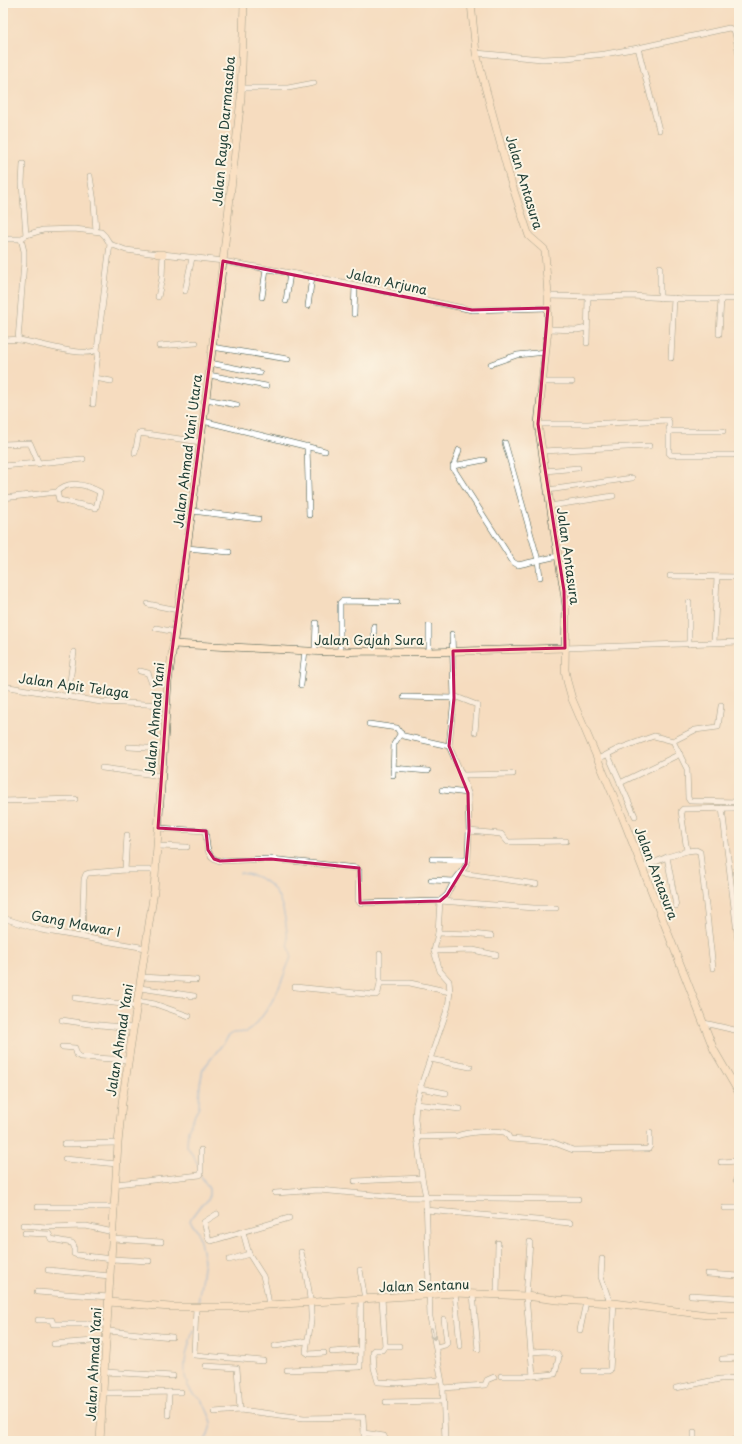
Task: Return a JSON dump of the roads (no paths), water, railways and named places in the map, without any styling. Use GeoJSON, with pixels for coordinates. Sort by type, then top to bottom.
{"type":"FeatureCollection","features":[{"type":"Feature","properties":{"kind":"main road","name":"Jalan Raya Darmasaba"},"geometry":{"type":"LineString","coordinates":[[223,261],[241,88],[244,3]]}},
{"type":"Feature","properties":{"kind":"main road","name":"Jalan Antasura"},"geometry":{"type":"LineString","coordinates":[[471,3],[476,53],[510,179],[529,236],[544,249],[545,252],[548,296],[548,329],[538,424],[566,606],[565,670],[568,688],[718,1059],[739,1093]]}},
{"type":"Feature","properties":{"kind":"main road","name":"Jalan Ahmad Yani Utara"},"geometry":{"type":"LineString","coordinates":[[173,644],[192,511],[223,261]]}},
{"type":"Feature","properties":{"kind":"main road","name":"Jalan Gajah Sura"},"geometry":{"type":"LineString","coordinates":[[173,644],[315,652],[429,652],[565,648]]}},
{"type":"Feature","properties":{"kind":"main road","name":"Jalan Ahmad Yani"},"geometry":{"type":"LineString","coordinates":[[100,1440],[118,1143],[128,1060],[152,912],[166,705],[173,644]]}},
{"type":"Feature","properties":{"kind":"main road","name":"Jalan Sentanu"},"geometry":{"type":"LineString","coordinates":[[109,1300],[196,1308],[268,1306],[455,1293],[526,1296],[557,1300],[612,1303],[707,1315],[739,1316]]}},
{"type":"Feature","properties":{"kind":"street"},"geometry":{"type":"LineString","coordinates":[[476,53],[542,59],[605,54],[729,28],[734,30],[739,55]]}},
{"type":"Feature","properties":{"kind":"street"},"geometry":{"type":"LineString","coordinates":[[638,48],[659,130]]}},
{"type":"Feature","properties":{"kind":"street"},"geometry":{"type":"LineString","coordinates":[[241,88],[284,88],[298,87],[314,83]]}},
{"type":"Feature","properties":{"kind":"street"},"geometry":{"type":"LineString","coordinates":[[23,164],[22,183],[26,235]]}},
{"type":"Feature","properties":{"kind":"street"},"geometry":{"type":"LineString","coordinates":[[90,176],[96,231]]}},
{"type":"Feature","properties":{"kind":"street"},"geometry":{"type":"LineString","coordinates":[[3,239],[21,239],[26,235],[43,230],[74,229],[96,231],[104,234],[110,244],[94,378],[93,404]]}},
{"type":"Feature","properties":{"kind":"street"},"geometry":{"type":"LineString","coordinates":[[18,340],[24,262],[24,251],[21,239]]}},
{"type":"Feature","properties":{"kind":"street","name":"Jalan Arjuna"},"geometry":{"type":"LineString","coordinates":[[110,244],[126,250],[223,261],[312,277],[472,310],[548,308]]}},
{"type":"Feature","properties":{"kind":"street"},"geometry":{"type":"LineString","coordinates":[[158,297],[162,278],[160,254]]}},
{"type":"Feature","properties":{"kind":"street"},"geometry":{"type":"LineString","coordinates":[[185,291],[192,258]]}},
{"type":"Feature","properties":{"kind":"street"},"geometry":{"type":"LineString","coordinates":[[660,267],[660,298]]}},
{"type":"Feature","properties":{"kind":"street"},"geometry":{"type":"LineString","coordinates":[[262,298],[266,269]]}},
{"type":"Feature","properties":{"kind":"street"},"geometry":{"type":"LineString","coordinates":[[286,301],[290,273]]}},
{"type":"Feature","properties":{"kind":"street"},"geometry":{"type":"LineString","coordinates":[[308,306],[312,277]]}},
{"type":"Feature","properties":{"kind":"street"},"geometry":{"type":"LineString","coordinates":[[354,314],[355,285]]}},
{"type":"Feature","properties":{"kind":"street"},"geometry":{"type":"LineString","coordinates":[[548,296],[631,296],[739,299]]}},
{"type":"Feature","properties":{"kind":"street"},"geometry":{"type":"LineString","coordinates":[[587,343],[588,297]]}},
{"type":"Feature","properties":{"kind":"street"},"geometry":{"type":"LineString","coordinates":[[671,358],[674,298]]}},
{"type":"Feature","properties":{"kind":"street"},"geometry":{"type":"LineString","coordinates":[[719,334],[721,299]]}},
{"type":"Feature","properties":{"kind":"street"},"geometry":{"type":"LineString","coordinates":[[548,329],[577,330],[587,328]]}},
{"type":"Feature","properties":{"kind":"street"},"geometry":{"type":"LineString","coordinates":[[3,340],[18,340],[69,350],[90,352],[97,350]]}},
{"type":"Feature","properties":{"kind":"street"},"geometry":{"type":"LineString","coordinates":[[159,346],[196,343]]}},
{"type":"Feature","properties":{"kind":"street"},"geometry":{"type":"LineString","coordinates":[[212,347],[288,359]]}},
{"type":"Feature","properties":{"kind":"street"},"geometry":{"type":"LineString","coordinates":[[491,364],[517,355],[546,352]]}},
{"type":"Feature","properties":{"kind":"street"},"geometry":{"type":"LineString","coordinates":[[210,363],[260,373]]}},
{"type":"Feature","properties":{"kind":"street"},"geometry":{"type":"LineString","coordinates":[[209,375],[266,386]]}},
{"type":"Feature","properties":{"kind":"street"},"geometry":{"type":"LineString","coordinates":[[94,378],[111,381]]}},
{"type":"Feature","properties":{"kind":"street"},"geometry":{"type":"LineString","coordinates":[[543,382],[572,382]]}},
{"type":"Feature","properties":{"kind":"street"},"geometry":{"type":"LineString","coordinates":[[206,399],[237,405]]}},
{"type":"Feature","properties":{"kind":"street"},"geometry":{"type":"LineString","coordinates":[[203,420],[325,451]]}},
{"type":"Feature","properties":{"kind":"street"},"geometry":{"type":"LineString","coordinates":[[538,424],[588,424],[665,420],[670,422],[669,453],[671,455],[733,455]]}},
{"type":"Feature","properties":{"kind":"street"},"geometry":{"type":"LineString","coordinates":[[669,431],[723,431]]}},
{"type":"Feature","properties":{"kind":"street"},"geometry":{"type":"LineString","coordinates":[[135,454],[139,433],[201,442]]}},
{"type":"Feature","properties":{"kind":"street"},"geometry":{"type":"LineString","coordinates":[[3,444],[30,443],[40,464]]}},
{"type":"Feature","properties":{"kind":"street"},"geometry":{"type":"LineString","coordinates":[[505,443],[538,560],[540,577]]}},
{"type":"Feature","properties":{"kind":"street"},"geometry":{"type":"LineString","coordinates":[[307,446],[309,515]]}},
{"type":"Feature","properties":{"kind":"street"},"geometry":{"type":"LineString","coordinates":[[542,451],[649,446]]}},
{"type":"Feature","properties":{"kind":"street"},"geometry":{"type":"LineString","coordinates":[[459,450],[453,466],[456,474],[513,562],[518,565],[558,556]]}},
{"type":"Feature","properties":{"kind":"street"},"geometry":{"type":"LineString","coordinates":[[3,466],[40,464],[83,459]]}},
{"type":"Feature","properties":{"kind":"street"},"geometry":{"type":"LineString","coordinates":[[453,466],[484,460]]}},
{"type":"Feature","properties":{"kind":"street"},"geometry":{"type":"LineString","coordinates":[[545,471],[578,468]]}},
{"type":"Feature","properties":{"kind":"street"},"geometry":{"type":"LineString","coordinates":[[548,490],[632,478]]}},
{"type":"Feature","properties":{"kind":"street"},"geometry":{"type":"LineString","coordinates":[[3,498],[57,492],[61,487],[79,484],[100,492],[96,508],[59,500],[57,492]]}},
{"type":"Feature","properties":{"kind":"street"},"geometry":{"type":"LineString","coordinates":[[550,506],[613,496]]}},
{"type":"Feature","properties":{"kind":"street"},"geometry":{"type":"LineString","coordinates":[[192,511],[258,519]]}},
{"type":"Feature","properties":{"kind":"street"},"geometry":{"type":"LineString","coordinates":[[187,548],[229,552]]}},
{"type":"Feature","properties":{"kind":"street"},"geometry":{"type":"LineString","coordinates":[[670,576],[739,578]]}},
{"type":"Feature","properties":{"kind":"street"},"geometry":{"type":"LineString","coordinates":[[714,642],[717,577]]}},
{"type":"Feature","properties":{"kind":"street"},"geometry":{"type":"LineString","coordinates":[[340,652],[340,604],[342,601],[397,602]]}},
{"type":"Feature","properties":{"kind":"street"},"geometry":{"type":"LineString","coordinates":[[689,602],[689,644]]}},
{"type":"Feature","properties":{"kind":"street"},"geometry":{"type":"LineString","coordinates":[[148,604],[178,610]]}},
{"type":"Feature","properties":{"kind":"street"},"geometry":{"type":"LineString","coordinates":[[315,652],[316,624]]}},
{"type":"Feature","properties":{"kind":"street"},"geometry":{"type":"LineString","coordinates":[[374,626],[374,651]]}},
{"type":"Feature","properties":{"kind":"street"},"geometry":{"type":"LineString","coordinates":[[429,626],[429,652]]}},
{"type":"Feature","properties":{"kind":"street"},"geometry":{"type":"LineString","coordinates":[[156,628],[175,632]]}},
{"type":"Feature","properties":{"kind":"street"},"geometry":{"type":"LineString","coordinates":[[445,1441],[443,1388],[430,1317],[426,1197],[422,1178],[415,1119],[416,1104],[420,1088],[448,1007],[450,992],[449,981],[440,971],[434,951],[438,933],[440,901],[447,895],[454,881],[461,873],[468,860],[468,792],[449,746],[454,697],[452,634]]}},
{"type":"Feature","properties":{"kind":"street"},"geometry":{"type":"LineString","coordinates":[[565,648],[739,642]]}},
{"type":"Feature","properties":{"kind":"street"},"geometry":{"type":"LineString","coordinates":[[301,685],[305,651]]}},
{"type":"Feature","properties":{"kind":"street"},"geometry":{"type":"LineString","coordinates":[[68,696],[74,652]]}},
{"type":"Feature","properties":{"kind":"street"},"geometry":{"type":"LineString","coordinates":[[140,671],[148,673],[150,681],[168,682]]}},
{"type":"Feature","properties":{"kind":"street","name":"Jalan Apit Telaga"},"geometry":{"type":"LineString","coordinates":[[3,686],[101,702],[166,705]]}},
{"type":"Feature","properties":{"kind":"street"},"geometry":{"type":"LineString","coordinates":[[404,696],[454,697],[477,705],[475,732]]}},
{"type":"Feature","properties":{"kind":"street"},"geometry":{"type":"LineString","coordinates":[[598,760],[618,749],[654,736],[673,741],[695,730],[718,727],[721,706]]}},
{"type":"Feature","properties":{"kind":"street"},"geometry":{"type":"LineString","coordinates":[[369,724],[397,728],[404,736],[449,746]]}},
{"type":"Feature","properties":{"kind":"street"},"geometry":{"type":"LineString","coordinates":[[393,775],[394,744],[401,734]]}},
{"type":"Feature","properties":{"kind":"street"},"geometry":{"type":"LineString","coordinates":[[673,741],[687,769],[688,798],[690,801],[739,802]]}},
{"type":"Feature","properties":{"kind":"street"},"geometry":{"type":"LineString","coordinates":[[129,747],[163,750]]}},
{"type":"Feature","properties":{"kind":"street"},"geometry":{"type":"LineString","coordinates":[[620,783],[680,754]]}},
{"type":"Feature","properties":{"kind":"street"},"geometry":{"type":"LineString","coordinates":[[608,755],[635,816]]}},
{"type":"Feature","properties":{"kind":"street"},"geometry":{"type":"LineString","coordinates":[[102,768],[162,776]]}},
{"type":"Feature","properties":{"kind":"street"},"geometry":{"type":"LineString","coordinates":[[393,768],[428,771]]}},
{"type":"Feature","properties":{"kind":"street"},"geometry":{"type":"LineString","coordinates":[[462,775],[513,774]]}},
{"type":"Feature","properties":{"kind":"street"},"geometry":{"type":"LineString","coordinates":[[442,790],[468,792]]}},
{"type":"Feature","properties":{"kind":"street"},"geometry":{"type":"LineString","coordinates":[[3,801],[75,799]]}},
{"type":"Feature","properties":{"kind":"street"},"geometry":{"type":"LineString","coordinates":[[722,808],[738,941]]}},
{"type":"Feature","properties":{"kind":"street"},"geometry":{"type":"LineString","coordinates":[[687,851],[681,811],[685,809],[739,808]]}},
{"type":"Feature","properties":{"kind":"street"},"geometry":{"type":"LineString","coordinates":[[158,828],[205,831],[208,850],[214,859],[220,861],[271,859],[357,868],[359,871],[358,900],[360,903],[440,901],[534,908],[556,908]]}},
{"type":"Feature","properties":{"kind":"street"},"geometry":{"type":"LineString","coordinates":[[469,831],[503,835],[505,840],[508,842],[566,841]]}},
{"type":"Feature","properties":{"kind":"street"},"geometry":{"type":"LineString","coordinates":[[125,870],[127,835]]}},
{"type":"Feature","properties":{"kind":"street"},"geometry":{"type":"LineString","coordinates":[[157,846],[187,846]]}},
{"type":"Feature","properties":{"kind":"street"},"geometry":{"type":"LineString","coordinates":[[642,868],[667,857],[687,851],[696,850],[700,852],[713,968]]}},
{"type":"Feature","properties":{"kind":"street"},"geometry":{"type":"LineString","coordinates":[[667,857],[676,906]]}},
{"type":"Feature","properties":{"kind":"street"},"geometry":{"type":"LineString","coordinates":[[432,859],[468,860]]}},
{"type":"Feature","properties":{"kind":"street"},"geometry":{"type":"LineString","coordinates":[[82,936],[84,876],[89,873],[125,870],[156,870]]}},
{"type":"Feature","properties":{"kind":"street"},"geometry":{"type":"LineString","coordinates":[[461,873],[536,884]]}},
{"type":"Feature","properties":{"kind":"street"},"geometry":{"type":"LineString","coordinates":[[431,880],[454,881]]}},
{"type":"Feature","properties":{"kind":"street","name":"Gang Mawar I"},"geometry":{"type":"LineString","coordinates":[[3,918],[41,930],[146,948]]}},
{"type":"Feature","properties":{"kind":"street"},"geometry":{"type":"LineString","coordinates":[[438,933],[491,936]]}},
{"type":"Feature","properties":{"kind":"street"},"geometry":{"type":"LineString","coordinates":[[434,951],[473,950],[496,955]]}},
{"type":"Feature","properties":{"kind":"street"},"geometry":{"type":"LineString","coordinates":[[295,987],[376,995],[378,993],[380,983],[380,954]]}},
{"type":"Feature","properties":{"kind":"street"},"geometry":{"type":"LineString","coordinates":[[141,977],[196,980]]}},
{"type":"Feature","properties":{"kind":"street"},"geometry":{"type":"LineString","coordinates":[[380,983],[410,983],[450,992]]}},
{"type":"Feature","properties":{"kind":"street"},"geometry":{"type":"LineString","coordinates":[[140,988],[194,996]]}},
{"type":"Feature","properties":{"kind":"street"},"geometry":{"type":"LineString","coordinates":[[74,998],[137,1004],[155,1004],[189,1016]]}},
{"type":"Feature","properties":{"kind":"street"},"geometry":{"type":"LineString","coordinates":[[62,1020],[133,1028]]}},
{"type":"Feature","properties":{"kind":"street"},"geometry":{"type":"LineString","coordinates":[[704,1023],[739,1031]]}},
{"type":"Feature","properties":{"kind":"street"},"geometry":{"type":"LineString","coordinates":[[62,1047],[75,1048],[77,1055],[80,1057],[128,1060]]}},
{"type":"Feature","properties":{"kind":"street"},"geometry":{"type":"LineString","coordinates":[[430,1059],[470,1067]]}},
{"type":"Feature","properties":{"kind":"street"},"geometry":{"type":"LineString","coordinates":[[420,1088],[446,1093]]}},
{"type":"Feature","properties":{"kind":"street"},"geometry":{"type":"LineString","coordinates":[[416,1104],[460,1109]]}},
{"type":"Feature","properties":{"kind":"street"},"geometry":{"type":"LineString","coordinates":[[417,1137],[456,1136],[469,1133],[503,1132],[508,1134],[510,1139],[552,1142],[573,1150],[648,1149],[650,1146],[650,1133]]}},
{"type":"Feature","properties":{"kind":"street"},"geometry":{"type":"LineString","coordinates":[[64,1144],[118,1143]]}},
{"type":"Feature","properties":{"kind":"street"},"geometry":{"type":"LineString","coordinates":[[116,1184],[200,1175],[201,1150]]}},
{"type":"Feature","properties":{"kind":"street"},"geometry":{"type":"LineString","coordinates":[[65,1159],[117,1164]]}},
{"type":"Feature","properties":{"kind":"street"},"geometry":{"type":"LineString","coordinates":[[721,1162],[739,1161]]}},
{"type":"Feature","properties":{"kind":"street"},"geometry":{"type":"LineString","coordinates":[[355,1181],[422,1178]]}},
{"type":"Feature","properties":{"kind":"street"},"geometry":{"type":"LineString","coordinates":[[275,1193],[319,1190],[373,1196],[578,1199]]}},
{"type":"Feature","properties":{"kind":"street"},"geometry":{"type":"LineString","coordinates":[[38,1207],[115,1206]]}},
{"type":"Feature","properties":{"kind":"street"},"geometry":{"type":"LineString","coordinates":[[724,1208],[739,1208]]}},
{"type":"Feature","properties":{"kind":"street"},"geometry":{"type":"LineString","coordinates":[[426,1210],[570,1223]]}},
{"type":"Feature","properties":{"kind":"street"},"geometry":{"type":"LineString","coordinates":[[217,1214],[204,1222],[209,1240],[214,1242],[289,1218]]}},
{"type":"Feature","properties":{"kind":"street"},"geometry":{"type":"LineString","coordinates":[[23,1225],[46,1227],[86,1226],[113,1236],[161,1242]]}},
{"type":"Feature","properties":{"kind":"street"},"geometry":{"type":"LineString","coordinates":[[243,1232],[249,1254],[263,1276],[268,1306]]}},
{"type":"Feature","properties":{"kind":"street"},"geometry":{"type":"LineString","coordinates":[[25,1233],[49,1234],[52,1240],[72,1243],[74,1246],[74,1254],[77,1255],[149,1261]]}},
{"type":"Feature","properties":{"kind":"street"},"geometry":{"type":"LineString","coordinates":[[530,1242],[526,1296],[533,1376]]}},
{"type":"Feature","properties":{"kind":"street"},"geometry":{"type":"LineString","coordinates":[[497,1295],[498,1244]]}},
{"type":"Feature","properties":{"kind":"street"},"geometry":{"type":"LineString","coordinates":[[301,1252],[308,1280],[311,1303],[311,1320],[306,1352],[307,1354],[324,1353]]}},
{"type":"Feature","properties":{"kind":"street"},"geometry":{"type":"LineString","coordinates":[[230,1260],[249,1254]]}},
{"type":"Feature","properties":{"kind":"street"},"geometry":{"type":"LineString","coordinates":[[584,1372],[610,1370],[612,1303],[601,1277],[602,1259]]}},
{"type":"Feature","properties":{"kind":"street"},"geometry":{"type":"LineString","coordinates":[[48,1270],[110,1276]]}},
{"type":"Feature","properties":{"kind":"street"},"geometry":{"type":"LineString","coordinates":[[287,1370],[358,1368],[360,1364],[363,1299],[360,1270]]}},
{"type":"Feature","properties":{"kind":"street"},"geometry":{"type":"LineString","coordinates":[[707,1274],[739,1276]]}},
{"type":"Feature","properties":{"kind":"street"},"geometry":{"type":"LineString","coordinates":[[37,1292],[109,1300]]}},
{"type":"Feature","properties":{"kind":"street"},"geometry":{"type":"LineString","coordinates":[[455,1293],[460,1346]]}},
{"type":"Feature","properties":{"kind":"street"},"geometry":{"type":"LineString","coordinates":[[473,1294],[478,1349]]}},
{"type":"Feature","properties":{"kind":"street"},"geometry":{"type":"LineString","coordinates":[[692,1295],[739,1298]]}},
{"type":"Feature","properties":{"kind":"street"},"geometry":{"type":"LineString","coordinates":[[382,1298],[385,1346]]}},
{"type":"Feature","properties":{"kind":"street"},"geometry":{"type":"LineString","coordinates":[[580,1330],[586,1302]]}},
{"type":"Feature","properties":{"kind":"street"},"geometry":{"type":"LineString","coordinates":[[196,1308],[194,1356],[263,1361]]}},
{"type":"Feature","properties":{"kind":"street"},"geometry":{"type":"LineString","coordinates":[[436,1347],[447,1343],[444,1319]]}},
{"type":"Feature","properties":{"kind":"street"},"geometry":{"type":"LineString","coordinates":[[38,1320],[52,1320],[53,1323],[56,1324],[108,1327],[172,1337]]}},
{"type":"Feature","properties":{"kind":"street"},"geometry":{"type":"LineString","coordinates":[[54,1344],[107,1340]]}},
{"type":"Feature","properties":{"kind":"street"},"geometry":{"type":"LineString","coordinates":[[275,1346],[307,1341]]}},
{"type":"Feature","properties":{"kind":"street"},"geometry":{"type":"LineString","coordinates":[[399,1346],[385,1346],[382,1350],[375,1350],[373,1352],[374,1368],[378,1382],[397,1383],[441,1380]]}},
{"type":"Feature","properties":{"kind":"street"},"geometry":{"type":"LineString","coordinates":[[332,1352],[360,1350]]}},
{"type":"Feature","properties":{"kind":"street"},"geometry":{"type":"LineString","coordinates":[[501,1376],[555,1374],[558,1356],[556,1353],[531,1352]]}},
{"type":"Feature","properties":{"kind":"street"},"geometry":{"type":"LineString","coordinates":[[722,1360],[739,1358]]}},
{"type":"Feature","properties":{"kind":"street"},"geometry":{"type":"LineString","coordinates":[[206,1366],[237,1368],[240,1410]]}},
{"type":"Feature","properties":{"kind":"street"},"geometry":{"type":"LineString","coordinates":[[105,1372],[173,1376]]}},
{"type":"Feature","properties":{"kind":"street"},"geometry":{"type":"LineString","coordinates":[[443,1388],[485,1386],[487,1380],[494,1377]]}},
{"type":"Feature","properties":{"kind":"street"},"geometry":{"type":"LineString","coordinates":[[676,1388],[720,1379],[739,1378]]}},
{"type":"Feature","properties":{"kind":"street"},"geometry":{"type":"LineString","coordinates":[[168,1392],[168,1415]]}},
{"type":"Feature","properties":{"kind":"street"},"geometry":{"type":"LineString","coordinates":[[103,1393],[181,1392]]}},
{"type":"Feature","properties":{"kind":"street"},"geometry":{"type":"LineString","coordinates":[[386,1402],[444,1401]]}},
{"type":"Feature","properties":{"kind":"street"},"geometry":{"type":"LineString","coordinates":[[214,1412],[240,1410],[304,1418],[362,1417],[364,1441]]}},
{"type":"Feature","properties":{"kind":"street"},"geometry":{"type":"LineString","coordinates":[[694,1432],[694,1441]]}},
{"type":"Feature","properties":{"kind":"street"},"geometry":{"type":"LineString","coordinates":[[364,1433],[384,1436],[386,1441]]}},
{"type":"Feature","properties":{"kind":"street"},"geometry":{"type":"LineString","coordinates":[[100,1440],[113,1441]]}},
{"type":"Feature","properties":{"kind":"street"},"geometry":{"type":"LineString","coordinates":[[731,1441],[739,1440]]}},
{"type":"Feature","properties":{"kind":"waterway"},"geometry":{"type":"LineString","coordinates":[[199,1168],[187,1146],[188,1130],[199,1106],[200,1084],[203,1069],[229,1036],[233,1033],[247,1032],[261,1018],[272,1002],[291,957],[285,918],[278,897],[272,888],[264,881],[254,876],[240,873]]}},
{"type":"Feature","properties":{"kind":"waterway"},"geometry":{"type":"LineString","coordinates":[[198,1304],[204,1260],[198,1232],[190,1221],[200,1206],[209,1198],[209,1189],[201,1176]]}},
{"type":"Feature","properties":{"kind":"waterway"},"geometry":{"type":"LineString","coordinates":[[193,1330],[185,1360],[185,1376],[191,1391],[204,1404],[212,1422],[207,1437],[204,1441]]}}]}
